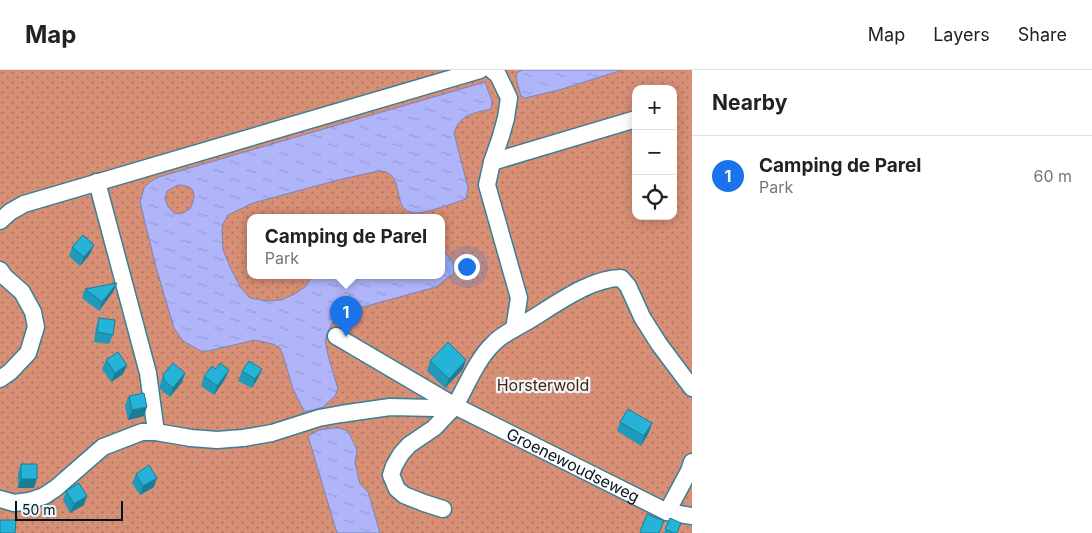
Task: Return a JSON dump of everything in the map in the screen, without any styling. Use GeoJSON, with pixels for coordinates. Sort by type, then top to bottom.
{"type":"FeatureCollection","features":[{"type":"Feature","properties":{"kind":"lane"},"geometry":{"type":"LineString","coordinates":[[0,221],[10,212],[24,204],[480,70]]}},
{"type":"Feature","properties":{"kind":"lane"},"geometry":{"type":"LineString","coordinates":[[492,70],[498,75],[508,98],[506,118],[492,162],[488,185],[519,298],[514,329]]}},
{"type":"Feature","properties":{"kind":"lane"},"geometry":{"type":"LineString","coordinates":[[492,162],[632,120]]}},
{"type":"Feature","properties":{"kind":"lane"},"geometry":{"type":"LineString","coordinates":[[97,182],[148,373],[156,432]]}},
{"type":"Feature","properties":{"kind":"lane"},"geometry":{"type":"LineString","coordinates":[[0,270],[22,292],[33,312],[36,327],[28,353],[10,372],[0,379]]}},
{"type":"Feature","properties":{"kind":"lane"},"geometry":{"type":"LineString","coordinates":[[443,508],[404,495],[397,489],[392,475],[394,466],[401,454],[409,445],[434,428],[453,405],[492,344],[580,289],[612,278],[621,278],[628,286],[642,317],[659,344],[692,388]]}},
{"type":"Feature","properties":{"kind":"lane","name":"Groenewoudseweg"},"geometry":{"type":"LineString","coordinates":[[336,336],[453,405],[667,512],[692,516]]}},
{"type":"Feature","properties":{"kind":"lane"},"geometry":{"type":"LineString","coordinates":[[0,500],[14,502],[29,501],[44,496],[56,488],[103,447],[142,432],[156,432],[216,440],[243,438],[272,433],[319,418],[341,414],[390,407],[435,408],[453,405]]}},
{"type":"Feature","properties":{"kind":"lane"},"geometry":{"type":"LineString","coordinates":[[667,512],[692,462]]}},
{"type":"Feature","properties":{"kind":"green space","name":"Horsterwold"},"geometry":{"type":"Polygon","coordinates":[[[0,70],[692,70],[692,533],[0,533],[0,70]]]}},
{"type":"Feature","properties":{"kind":"water"},"geometry":{"type":"Polygon","coordinates":[[[523,70],[622,70],[559,90],[525,98],[521,96],[516,73],[523,70]]]}},
{"type":"Feature","properties":{"kind":"water"},"geometry":{"type":"Polygon","coordinates":[[[485,82],[492,101],[491,109],[468,115],[460,122],[454,133],[468,188],[466,199],[427,211],[416,213],[408,211],[400,200],[393,178],[387,173],[378,171],[253,203],[228,215],[223,224],[222,231],[223,250],[240,287],[250,298],[267,301],[281,300],[295,294],[306,286],[311,279],[445,279],[445,252],[453,263],[454,273],[436,287],[337,315],[325,341],[338,389],[335,396],[323,407],[309,411],[304,411],[293,389],[280,348],[273,344],[255,340],[201,351],[183,341],[174,328],[140,202],[144,188],[159,177],[485,82]],[[178,185],[167,191],[165,199],[168,207],[174,213],[181,214],[190,209],[194,195],[192,189],[178,185]]]}},
{"type":"Feature","properties":{"kind":"water"},"geometry":{"type":"Polygon","coordinates":[[[333,428],[348,431],[357,450],[355,463],[360,484],[368,492],[380,533],[337,533],[308,436],[319,430],[333,428]]]}},
{"type":"Feature","properties":{"kind":"building"},"geometry":{"type":"Polygon","coordinates":[[[83,235],[94,245],[84,257],[72,247],[83,235]]]}},
{"type":"Feature","properties":{"kind":"building"},"geometry":{"type":"Polygon","coordinates":[[[117,283],[102,302],[85,289],[117,283]]]}},
{"type":"Feature","properties":{"kind":"building"},"geometry":{"type":"Polygon","coordinates":[[[99,318],[115,320],[113,335],[97,332],[99,318]]]}},
{"type":"Feature","properties":{"kind":"building"},"geometry":{"type":"Polygon","coordinates":[[[448,342],[466,360],[449,379],[430,361],[448,342]]]}},
{"type":"Feature","properties":{"kind":"building"},"geometry":{"type":"Polygon","coordinates":[[[118,352],[127,365],[115,373],[106,360],[118,352]]]}},
{"type":"Feature","properties":{"kind":"building"},"geometry":{"type":"Polygon","coordinates":[[[249,361],[262,369],[255,379],[242,371],[249,361]]]}},
{"type":"Feature","properties":{"kind":"building"},"geometry":{"type":"Polygon","coordinates":[[[173,363],[185,373],[173,388],[164,380],[163,375],[173,363]]]}},
{"type":"Feature","properties":{"kind":"building"},"geometry":{"type":"Polygon","coordinates":[[[220,363],[229,370],[217,386],[204,376],[212,366],[216,369],[220,363]]]}},
{"type":"Feature","properties":{"kind":"building"},"geometry":{"type":"Polygon","coordinates":[[[144,393],[147,407],[132,410],[129,396],[144,393]]]}},
{"type":"Feature","properties":{"kind":"building"},"geometry":{"type":"Polygon","coordinates":[[[628,409],[652,423],[644,436],[620,422],[628,409]]]}},
{"type":"Feature","properties":{"kind":"building"},"geometry":{"type":"Polygon","coordinates":[[[21,464],[37,464],[37,479],[21,479],[21,464]]]}},
{"type":"Feature","properties":{"kind":"building"},"geometry":{"type":"Polygon","coordinates":[[[149,465],[157,478],[143,486],[136,474],[149,465]]]}},
{"type":"Feature","properties":{"kind":"building"},"geometry":{"type":"Polygon","coordinates":[[[79,483],[87,496],[74,504],[66,491],[79,483]]]}},
{"type":"Feature","properties":{"kind":"building"},"geometry":{"type":"Polygon","coordinates":[[[647,514],[664,521],[659,533],[640,532],[647,514]]]}},
{"type":"Feature","properties":{"kind":"building"},"geometry":{"type":"Polygon","coordinates":[[[670,518],[681,523],[677,533],[665,529],[670,518]]]}},
{"type":"Feature","properties":{"kind":"building"},"geometry":{"type":"Polygon","coordinates":[[[0,520],[16,520],[15,533],[0,533],[0,520]]]}},
{"type":"Feature","properties":{"kind":"place","name":"Camping de Parel"},"geometry":{"type":"Point","coordinates":[346,337]}}]}
